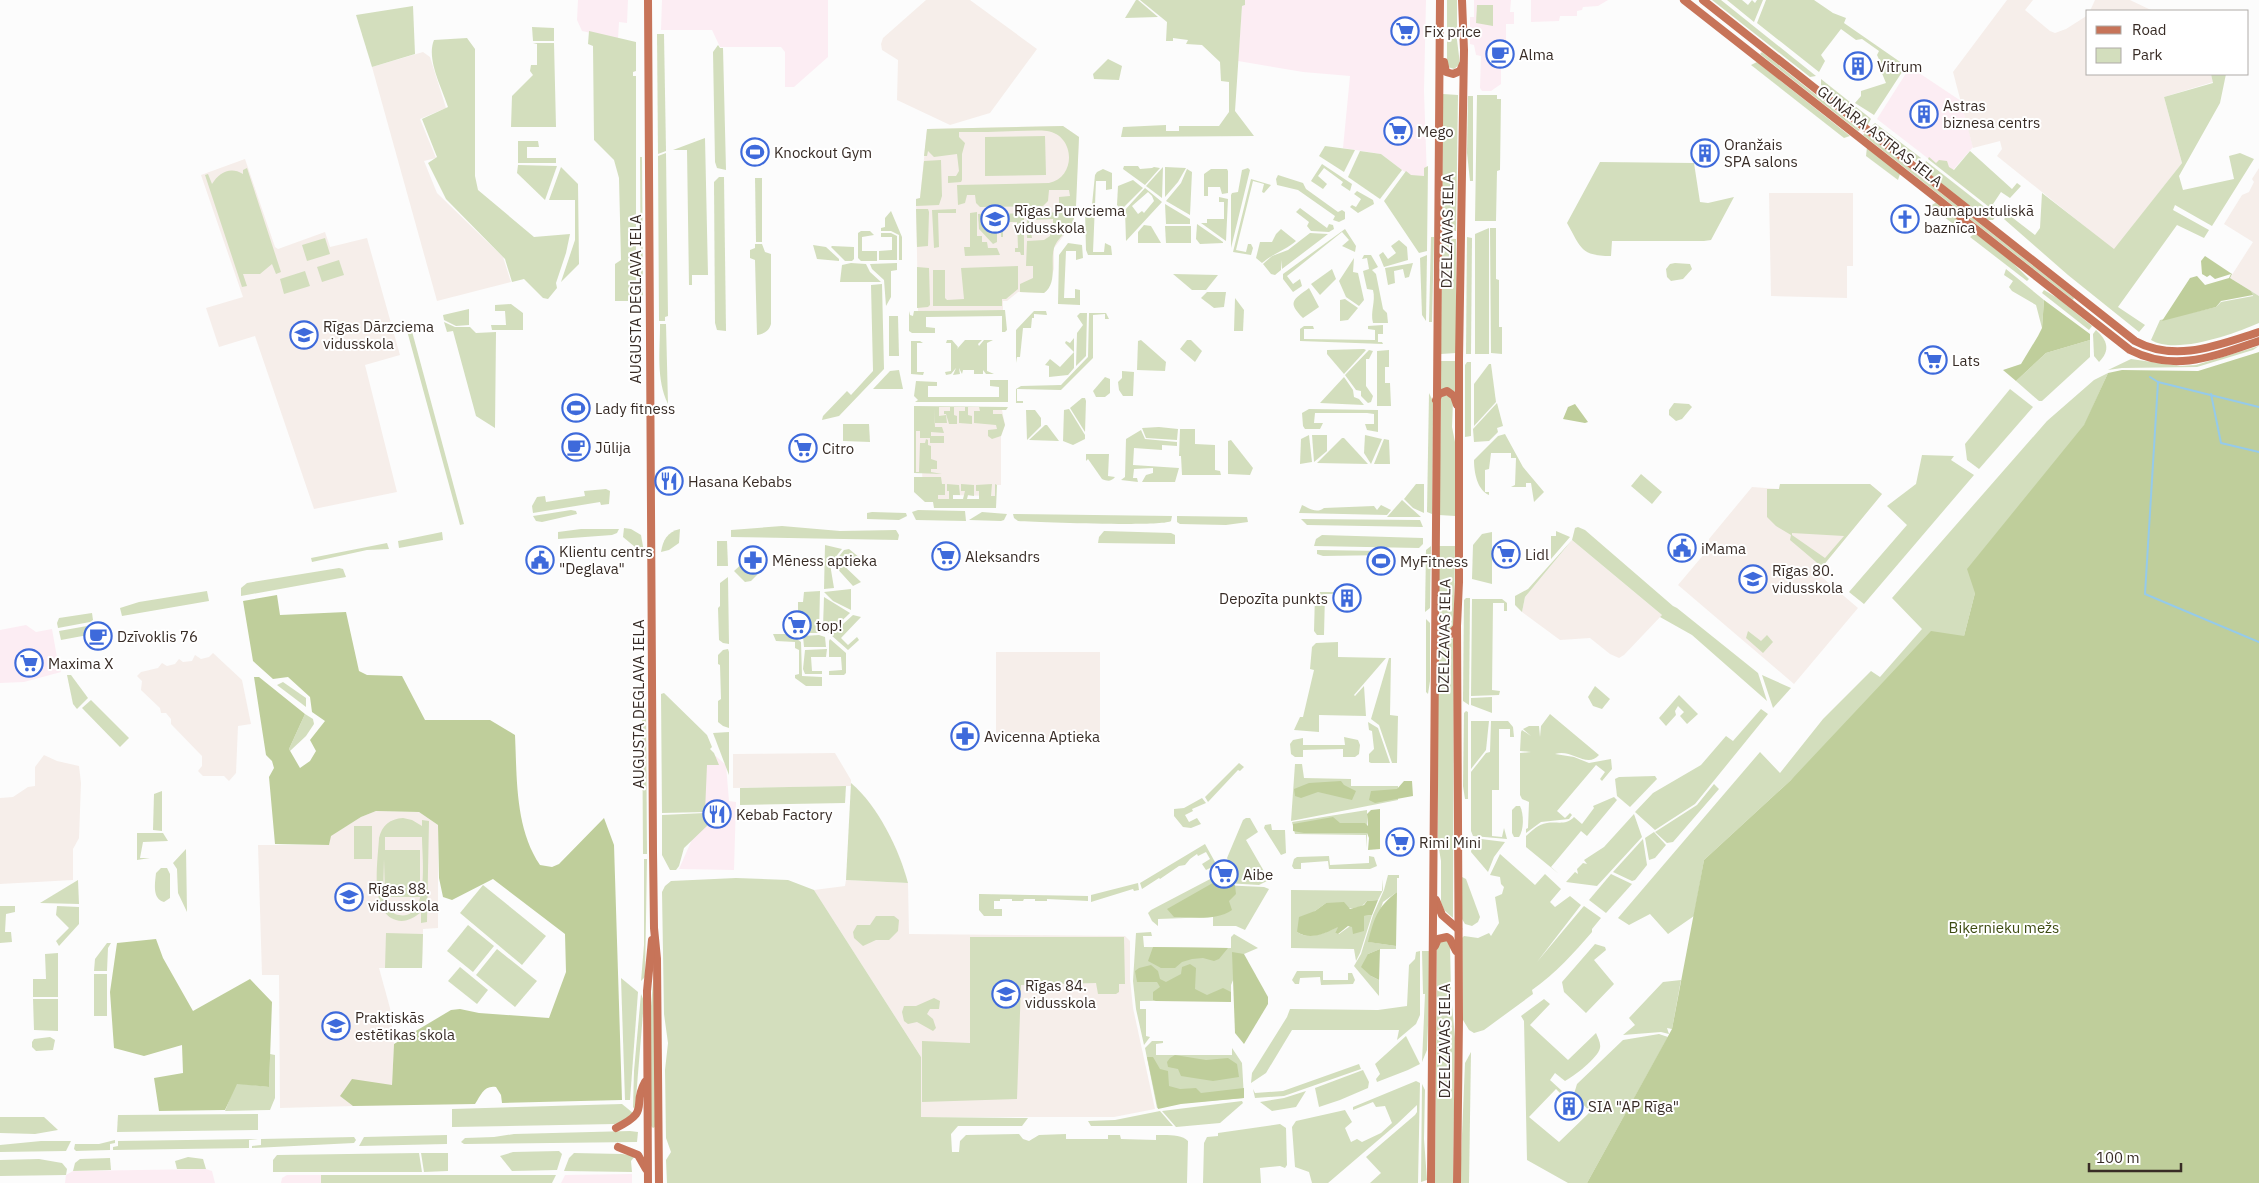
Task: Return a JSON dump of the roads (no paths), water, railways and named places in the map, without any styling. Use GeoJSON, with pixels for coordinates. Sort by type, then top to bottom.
{"type":"FeatureCollection","features":[{"type":"Feature","properties":{"kind":"main road","name":"AUGUSTA DEGLAVA IELA"},"geometry":{"type":"LineString","coordinates":[[648,0],[654,928],[657,960],[659,1183]]}},
{"type":"Feature","properties":{"kind":"main road","name":"DZELZAVAS IELA"},"geometry":{"type":"LineString","coordinates":[[1431,1183],[1440,0]]}},
{"type":"Feature","properties":{"kind":"main road"},"geometry":{"type":"LineString","coordinates":[[1445,0],[1446,72],[1456,73],[1464,62]]}},
{"type":"Feature","properties":{"kind":"main road","name":"DZELZAVAS IELA"},"geometry":{"type":"LineString","coordinates":[[1457,1183],[1457,626],[1459,582],[1460,224],[1464,62],[1462,0]]}},
{"type":"Feature","properties":{"kind":"main road","name":"GUNĀRA ASTRAS IELA"},"geometry":{"type":"LineString","coordinates":[[1684,0],[2130,350],[2151,359],[2173,362],[2192,361],[2259,341]]}},
{"type":"Feature","properties":{"kind":"main road","name":"GUNĀRA ASTRAS IELA"},"geometry":{"type":"LineString","coordinates":[[1703,0],[2135,341],[2155,350],[2179,353],[2212,347],[2259,332]]}},
{"type":"Feature","properties":{"kind":"main road"},"geometry":{"type":"LineString","coordinates":[[1754,54],[1760,45]]}},
{"type":"Feature","properties":{"kind":"main road"},"geometry":{"type":"LineString","coordinates":[[2074,307],[2081,299]]}},
{"type":"Feature","properties":{"kind":"main road"},"geometry":{"type":"LineString","coordinates":[[1436,400],[1441,392],[1450,392],[1454,396],[1460,412]]}},
{"type":"Feature","properties":{"kind":"main road"},"geometry":{"type":"LineString","coordinates":[[1435,610],[1443,634],[1453,634],[1457,626]]}},
{"type":"Feature","properties":{"kind":"main road"},"geometry":{"type":"LineString","coordinates":[[1434,893],[1442,915],[1458,929]]}},
{"type":"Feature","properties":{"kind":"main road","name":"AUGUSTA DEGLAVA IELA"},"geometry":{"type":"LineString","coordinates":[[648,1180],[646,1080],[648,983],[654,928]]}},
{"type":"Feature","properties":{"kind":"main road"},"geometry":{"type":"LineString","coordinates":[[1434,948],[1438,939],[1447,937],[1453,944],[1458,957]]}},
{"type":"Feature","properties":{"kind":"main road"},"geometry":{"type":"LineString","coordinates":[[616,1128],[631,1121],[636,1115],[640,1108],[641,1090],[646,1080]]}},
{"type":"Feature","properties":{"kind":"main road"},"geometry":{"type":"LineString","coordinates":[[618,1147],[638,1155],[645,1166],[648,1180]]}},
{"type":"Feature","properties":{"kind":"waterway"},"geometry":{"type":"LineString","coordinates":[[2150,377],[2158,382],[2259,407]]}},
{"type":"Feature","properties":{"kind":"waterway"},"geometry":{"type":"LineString","coordinates":[[2158,382],[2145,594],[2259,642]]}},
{"type":"Feature","properties":{"kind":"waterway"},"geometry":{"type":"LineString","coordinates":[[2211,394],[2221,443],[2259,452]]}},
{"type":"Feature","properties":{"kind":"place","name":"Fix price"},"geometry":{"type":"Point","coordinates":[1405,31]}},
{"type":"Feature","properties":{"kind":"place","name":"Alma"},"geometry":{"type":"Point","coordinates":[1500,54]}},
{"type":"Feature","properties":{"kind":"place","name":"Vitrum"},"geometry":{"type":"Point","coordinates":[1858,66]}},
{"type":"Feature","properties":{"kind":"place","name":"Astras biznesa centrs"},"geometry":{"type":"Point","coordinates":[1924,114]}},
{"type":"Feature","properties":{"kind":"place","name":"Mego"},"geometry":{"type":"Point","coordinates":[1398,131]}},
{"type":"Feature","properties":{"kind":"place","name":"Knockout Gym"},"geometry":{"type":"Point","coordinates":[755,152]}},
{"type":"Feature","properties":{"kind":"place","name":"Oranžais SPA salons"},"geometry":{"type":"Point","coordinates":[1705,153]}},
{"type":"Feature","properties":{"kind":"place","name":"Rīgas Purvciema vidusskola"},"geometry":{"type":"Point","coordinates":[995,219]}},
{"type":"Feature","properties":{"kind":"place","name":"Jaunapustuliskā baznīca"},"geometry":{"type":"Point","coordinates":[1905,219]}},
{"type":"Feature","properties":{"kind":"place","name":"Rīgas Dārzciema vidusskola"},"geometry":{"type":"Point","coordinates":[304,335]}},
{"type":"Feature","properties":{"kind":"place","name":"Lats"},"geometry":{"type":"Point","coordinates":[1933,360]}},
{"type":"Feature","properties":{"kind":"place","name":"Lady fitness"},"geometry":{"type":"Point","coordinates":[576,408]}},
{"type":"Feature","properties":{"kind":"place","name":"Jūlija"},"geometry":{"type":"Point","coordinates":[576,447]}},
{"type":"Feature","properties":{"kind":"place","name":"Citro"},"geometry":{"type":"Point","coordinates":[803,448]}},
{"type":"Feature","properties":{"kind":"place","name":"Hasana Kebabs"},"geometry":{"type":"Point","coordinates":[669,481]}},
{"type":"Feature","properties":{"kind":"place","name":"iMama"},"geometry":{"type":"Point","coordinates":[1682,548]}},
{"type":"Feature","properties":{"kind":"place","name":"Lidl"},"geometry":{"type":"Point","coordinates":[1506,554]}},
{"type":"Feature","properties":{"kind":"place","name":"Aleksandrs"},"geometry":{"type":"Point","coordinates":[946,556]}},
{"type":"Feature","properties":{"kind":"place","name":"Klientu centrs \"Deglava\""},"geometry":{"type":"Point","coordinates":[540,560]}},
{"type":"Feature","properties":{"kind":"place","name":"Mēness aptieka"},"geometry":{"type":"Point","coordinates":[753,560]}},
{"type":"Feature","properties":{"kind":"place","name":"MyFitness"},"geometry":{"type":"Point","coordinates":[1381,561]}},
{"type":"Feature","properties":{"kind":"place","name":"Rīgas 80. vidusskola"},"geometry":{"type":"Point","coordinates":[1753,579]}},
{"type":"Feature","properties":{"kind":"place","name":"Depozīta punkts"},"geometry":{"type":"Point","coordinates":[1347,598]}},
{"type":"Feature","properties":{"kind":"place","name":"top!"},"geometry":{"type":"Point","coordinates":[797,625]}},
{"type":"Feature","properties":{"kind":"place","name":"Dzīvoklis 76"},"geometry":{"type":"Point","coordinates":[98,636]}},
{"type":"Feature","properties":{"kind":"place","name":"Maxima X"},"geometry":{"type":"Point","coordinates":[29,663]}},
{"type":"Feature","properties":{"kind":"place","name":"Avicenna Aptieka"},"geometry":{"type":"Point","coordinates":[965,736]}},
{"type":"Feature","properties":{"kind":"place","name":"Kebab Factory"},"geometry":{"type":"Point","coordinates":[717,814]}},
{"type":"Feature","properties":{"kind":"place","name":"Rimi Mini"},"geometry":{"type":"Point","coordinates":[1400,842]}},
{"type":"Feature","properties":{"kind":"place","name":"Aibe"},"geometry":{"type":"Point","coordinates":[1224,874]}},
{"type":"Feature","properties":{"kind":"place","name":"Rīgas 88. vidusskola"},"geometry":{"type":"Point","coordinates":[349,897]}},
{"type":"Feature","properties":{"kind":"place","name":"Rīgas 84. vidusskola"},"geometry":{"type":"Point","coordinates":[1006,994]}},
{"type":"Feature","properties":{"kind":"place","name":"Praktiskās estētikas skola"},"geometry":{"type":"Point","coordinates":[336,1026]}},
{"type":"Feature","properties":{"kind":"place","name":"SIA \"AP Rīga\""},"geometry":{"type":"Point","coordinates":[1569,1106]}},
{"type":"Feature","properties":{"kind":"park label","name":"Biķernieku mežs"},"geometry":{"type":"Point","coordinates":[2004,927]}}]}
